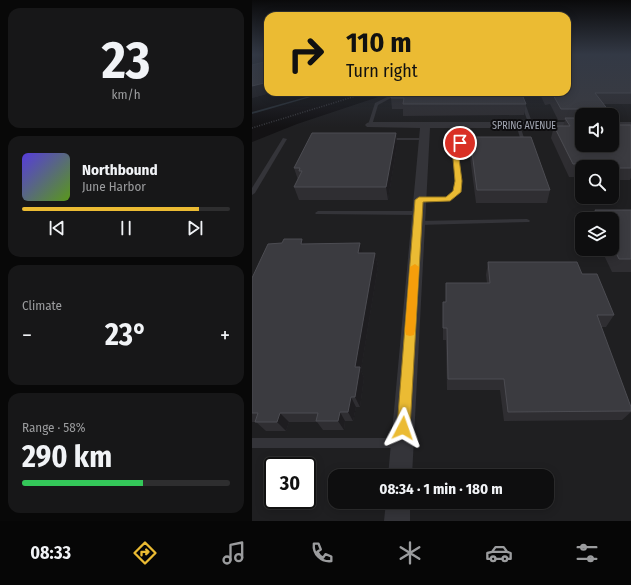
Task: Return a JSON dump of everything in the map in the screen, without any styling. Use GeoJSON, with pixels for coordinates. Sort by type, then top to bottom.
{"type":"FeatureCollection","features":[{"type":"Feature","properties":{"kind":"street"},"geometry":{"type":"LineString","coordinates":[[619,125],[631,124]]}},
{"type":"Feature","properties":{"kind":"street","name":"SPRING AVENUE"},"geometry":{"type":"LineString","coordinates":[[370,125],[424,132],[518,125],[575,125]]}},
{"type":"Feature","properties":{"kind":"street"},"geometry":{"type":"LineString","coordinates":[[400,469],[424,132]]}},
{"type":"Feature","properties":{"kind":"street"},"geometry":{"type":"LineString","coordinates":[[398,509],[398,521]]}},
{"type":"Feature","properties":{"kind":"lane"},"geometry":{"type":"LineString","coordinates":[[370,125],[376,104],[392,96]]}},
{"type":"Feature","properties":{"kind":"lane"},"geometry":{"type":"LineString","coordinates":[[521,96],[532,125]]}},
{"type":"Feature","properties":{"kind":"lane"},"geometry":{"type":"LineString","coordinates":[[510,142],[517,142],[522,138],[518,125]]}},
{"type":"Feature","properties":{"kind":"lane"},"geometry":{"type":"LineString","coordinates":[[382,139],[424,132]]}},
{"type":"Feature","properties":{"kind":"lane"},"geometry":{"type":"LineString","coordinates":[[252,193],[285,139]]}},
{"type":"Feature","properties":{"kind":"lane"},"geometry":{"type":"LineString","coordinates":[[418,212],[448,199],[457,192],[458,181],[455,147],[460,143],[466,142],[488,142]]}},
{"type":"Feature","properties":{"kind":"lane"},"geometry":{"type":"LineString","coordinates":[[318,213],[418,212],[527,221]]}},
{"type":"Feature","properties":{"kind":"lane"},"geometry":{"type":"LineString","coordinates":[[252,443],[402,443]]}},
{"type":"Feature","properties":{"kind":"path"},"geometry":{"type":"LineString","coordinates":[[252,128],[356,96]]}},
{"type":"Feature","properties":{"kind":"shaded area"},"geometry":{"type":"Polygon","coordinates":[[[252,78],[264,78],[264,95],[252,98],[252,78]]]}},
{"type":"Feature","properties":{"kind":"shaded area"},"geometry":{"type":"Polygon","coordinates":[[[590,78],[631,78],[631,521],[252,521],[252,142],[297,124],[381,96],[571,96],[571,90],[590,78]]]}},
{"type":"Feature","properties":{"kind":"building"},"geometry":{"type":"Polygon","coordinates":[[[252,78],[264,78],[264,83],[252,86],[252,78]]]}},
{"type":"Feature","properties":{"kind":"building"},"geometry":{"type":"Polygon","coordinates":[[[571,78],[631,78],[631,93],[595,93],[607,108],[561,109],[554,96],[571,96],[571,78]]]}},
{"type":"Feature","properties":{"kind":"building"},"geometry":{"type":"Polygon","coordinates":[[[391,96],[523,96],[526,104],[403,104],[404,98],[391,98],[391,96]]]}},
{"type":"Feature","properties":{"kind":"building"},"geometry":{"type":"Polygon","coordinates":[[[565,118],[575,118],[575,152],[619,152],[619,124],[631,125],[631,168],[619,168],[619,160],[575,160],[575,164],[573,164],[554,126],[570,126],[565,118]]]}},
{"type":"Feature","properties":{"kind":"building"},"geometry":{"type":"Polygon","coordinates":[[[312,133],[396,133],[386,187],[294,187],[302,171],[299,171],[300,168],[294,168],[312,133]]]}},
{"type":"Feature","properties":{"kind":"building"},"geometry":{"type":"Polygon","coordinates":[[[470,137],[531,137],[550,190],[477,190],[470,137]]]}},
{"type":"Feature","properties":{"kind":"building"},"geometry":{"type":"Polygon","coordinates":[[[595,210],[631,210],[631,259],[619,259],[618,256],[619,256],[619,212],[596,212],[595,210]]]}},
{"type":"Feature","properties":{"kind":"building"},"geometry":{"type":"Polygon","coordinates":[[[284,239],[302,239],[301,244],[360,243],[358,253],[375,253],[355,367],[360,367],[355,397],[351,397],[348,412],[340,412],[338,421],[316,421],[318,413],[280,413],[277,422],[255,422],[258,413],[252,413],[252,278],[268,244],[282,243],[284,239]]]}},
{"type":"Feature","properties":{"kind":"building"},"geometry":{"type":"Polygon","coordinates":[[[488,262],[577,262],[582,274],[597,274],[614,315],[597,315],[631,407],[631,411],[508,412],[504,379],[448,379],[447,328],[443,328],[443,302],[446,302],[446,283],[490,283],[488,262]]]}},
{"type":"Feature","properties":{"kind":"waterway"},"geometry":{"type":"LineString","coordinates":[[252,113],[313,96]]}},
{"type":"Feature","properties":{"kind":"slow traffic"},"geometry":{"type":"LineString","coordinates":[[410,331],[415,267]]}},
{"type":"Feature","properties":{"kind":"route"},"geometry":{"type":"LineString","coordinates":[[403,428],[419,200],[448,199],[457,192],[458,181],[455,147],[460,143]]}}]}
